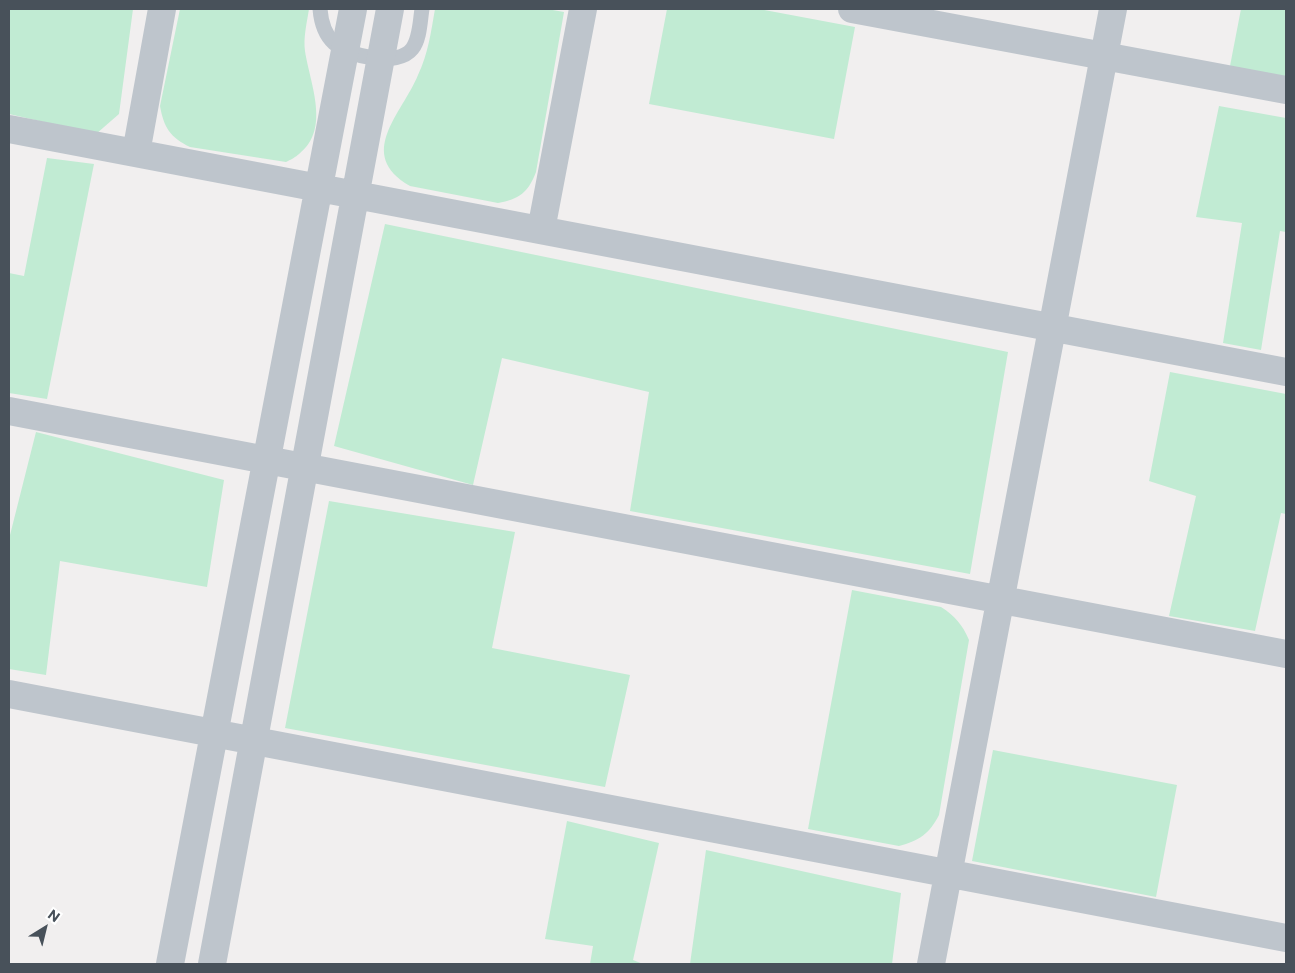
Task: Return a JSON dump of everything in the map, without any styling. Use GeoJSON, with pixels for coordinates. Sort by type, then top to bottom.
{"type":"FeatureCollection","features":[{"type":"Feature","properties":{"kind":"street"},"geometry":{"type":"LineString","coordinates":[[136,154],[162,9]]}},
{"type":"Feature","properties":{"kind":"street"},"geometry":{"type":"LineString","coordinates":[[170,964],[353,9]]}},
{"type":"Feature","properties":{"kind":"street"},"geometry":{"type":"LineString","coordinates":[[212,964],[390,9]]}},
{"type":"Feature","properties":{"kind":"street"},"geometry":{"type":"LineString","coordinates":[[541,230],[583,9]]}},
{"type":"Feature","properties":{"kind":"street"},"geometry":{"type":"LineString","coordinates":[[852,9],[1286,90]]}},
{"type":"Feature","properties":{"kind":"street"},"geometry":{"type":"LineString","coordinates":[[931,964],[1113,9]]}},
{"type":"Feature","properties":{"kind":"street"},"geometry":{"type":"LineString","coordinates":[[9,129],[1286,372]]}},
{"type":"Feature","properties":{"kind":"street"},"geometry":{"type":"LineString","coordinates":[[9,411],[1286,654]]}},
{"type":"Feature","properties":{"kind":"street"},"geometry":{"type":"LineString","coordinates":[[9,694],[1286,938]]}},
{"type":"Feature","properties":{"kind":"lane"},"geometry":{"type":"LineString","coordinates":[[320,9],[320,18],[325,32],[333,43],[345,51],[388,60],[405,56],[416,43],[422,9]]}},
{"type":"Feature","properties":{"kind":"green space"},"geometry":{"type":"Polygon","coordinates":[[[9,9],[133,9],[119,114],[96,134],[9,114],[9,9]]]}},
{"type":"Feature","properties":{"kind":"green space"},"geometry":{"type":"Polygon","coordinates":[[[180,9],[309,9],[305,46],[314,92],[316,119],[314,132],[309,144],[298,155],[286,162],[190,147],[177,139],[169,131],[160,106],[180,9]]]}},
{"type":"Feature","properties":{"kind":"green space"},"geometry":{"type":"Polygon","coordinates":[[[435,9],[547,9],[564,12],[536,172],[530,185],[517,197],[498,203],[410,186],[394,174],[386,161],[384,147],[387,133],[411,90],[421,67],[429,43],[435,9]]]}},
{"type":"Feature","properties":{"kind":"green space"},"geometry":{"type":"Polygon","coordinates":[[[667,9],[759,9],[855,27],[834,139],[649,104],[667,9]]]}},
{"type":"Feature","properties":{"kind":"green space"},"geometry":{"type":"Polygon","coordinates":[[[1241,9],[1286,9],[1286,77],[1230,66],[1241,9]]]}},
{"type":"Feature","properties":{"kind":"green space"},"geometry":{"type":"Polygon","coordinates":[[[1219,106],[1286,118],[1286,232],[1280,231],[1261,350],[1223,343],[1242,223],[1196,217],[1219,106]]]}},
{"type":"Feature","properties":{"kind":"green space"},"geometry":{"type":"Polygon","coordinates":[[[47,158],[94,164],[47,399],[9,393],[9,273],[24,276],[47,158]]]}},
{"type":"Feature","properties":{"kind":"green space"},"geometry":{"type":"Polygon","coordinates":[[[385,224],[1008,352],[970,574],[630,511],[649,392],[502,358],[473,485],[334,446],[385,224]]]}},
{"type":"Feature","properties":{"kind":"green space"},"geometry":{"type":"Polygon","coordinates":[[[1170,372],[1286,394],[1286,514],[1281,513],[1255,631],[1169,616],[1196,496],[1149,481],[1170,372]]]}},
{"type":"Feature","properties":{"kind":"green space"},"geometry":{"type":"Polygon","coordinates":[[[36,432],[224,480],[207,587],[60,561],[46,675],[9,669],[9,539],[36,432]]]}},
{"type":"Feature","properties":{"kind":"green space"},"geometry":{"type":"Polygon","coordinates":[[[329,501],[515,532],[492,648],[630,675],[605,787],[285,728],[329,501]]]}},
{"type":"Feature","properties":{"kind":"green space"},"geometry":{"type":"Polygon","coordinates":[[[852,590],[941,607],[958,621],[969,640],[939,815],[932,827],[918,839],[899,846],[808,829],[852,590]]]}},
{"type":"Feature","properties":{"kind":"green space"},"geometry":{"type":"Polygon","coordinates":[[[993,750],[1177,785],[1156,897],[972,861],[993,750]]]}},
{"type":"Feature","properties":{"kind":"green space"},"geometry":{"type":"Polygon","coordinates":[[[567,821],[659,843],[633,960],[643,964],[590,964],[593,946],[545,939],[567,821]]]}},
{"type":"Feature","properties":{"kind":"green space"},"geometry":{"type":"Polygon","coordinates":[[[706,850],[901,893],[892,964],[690,964],[706,850]]]}}]}
